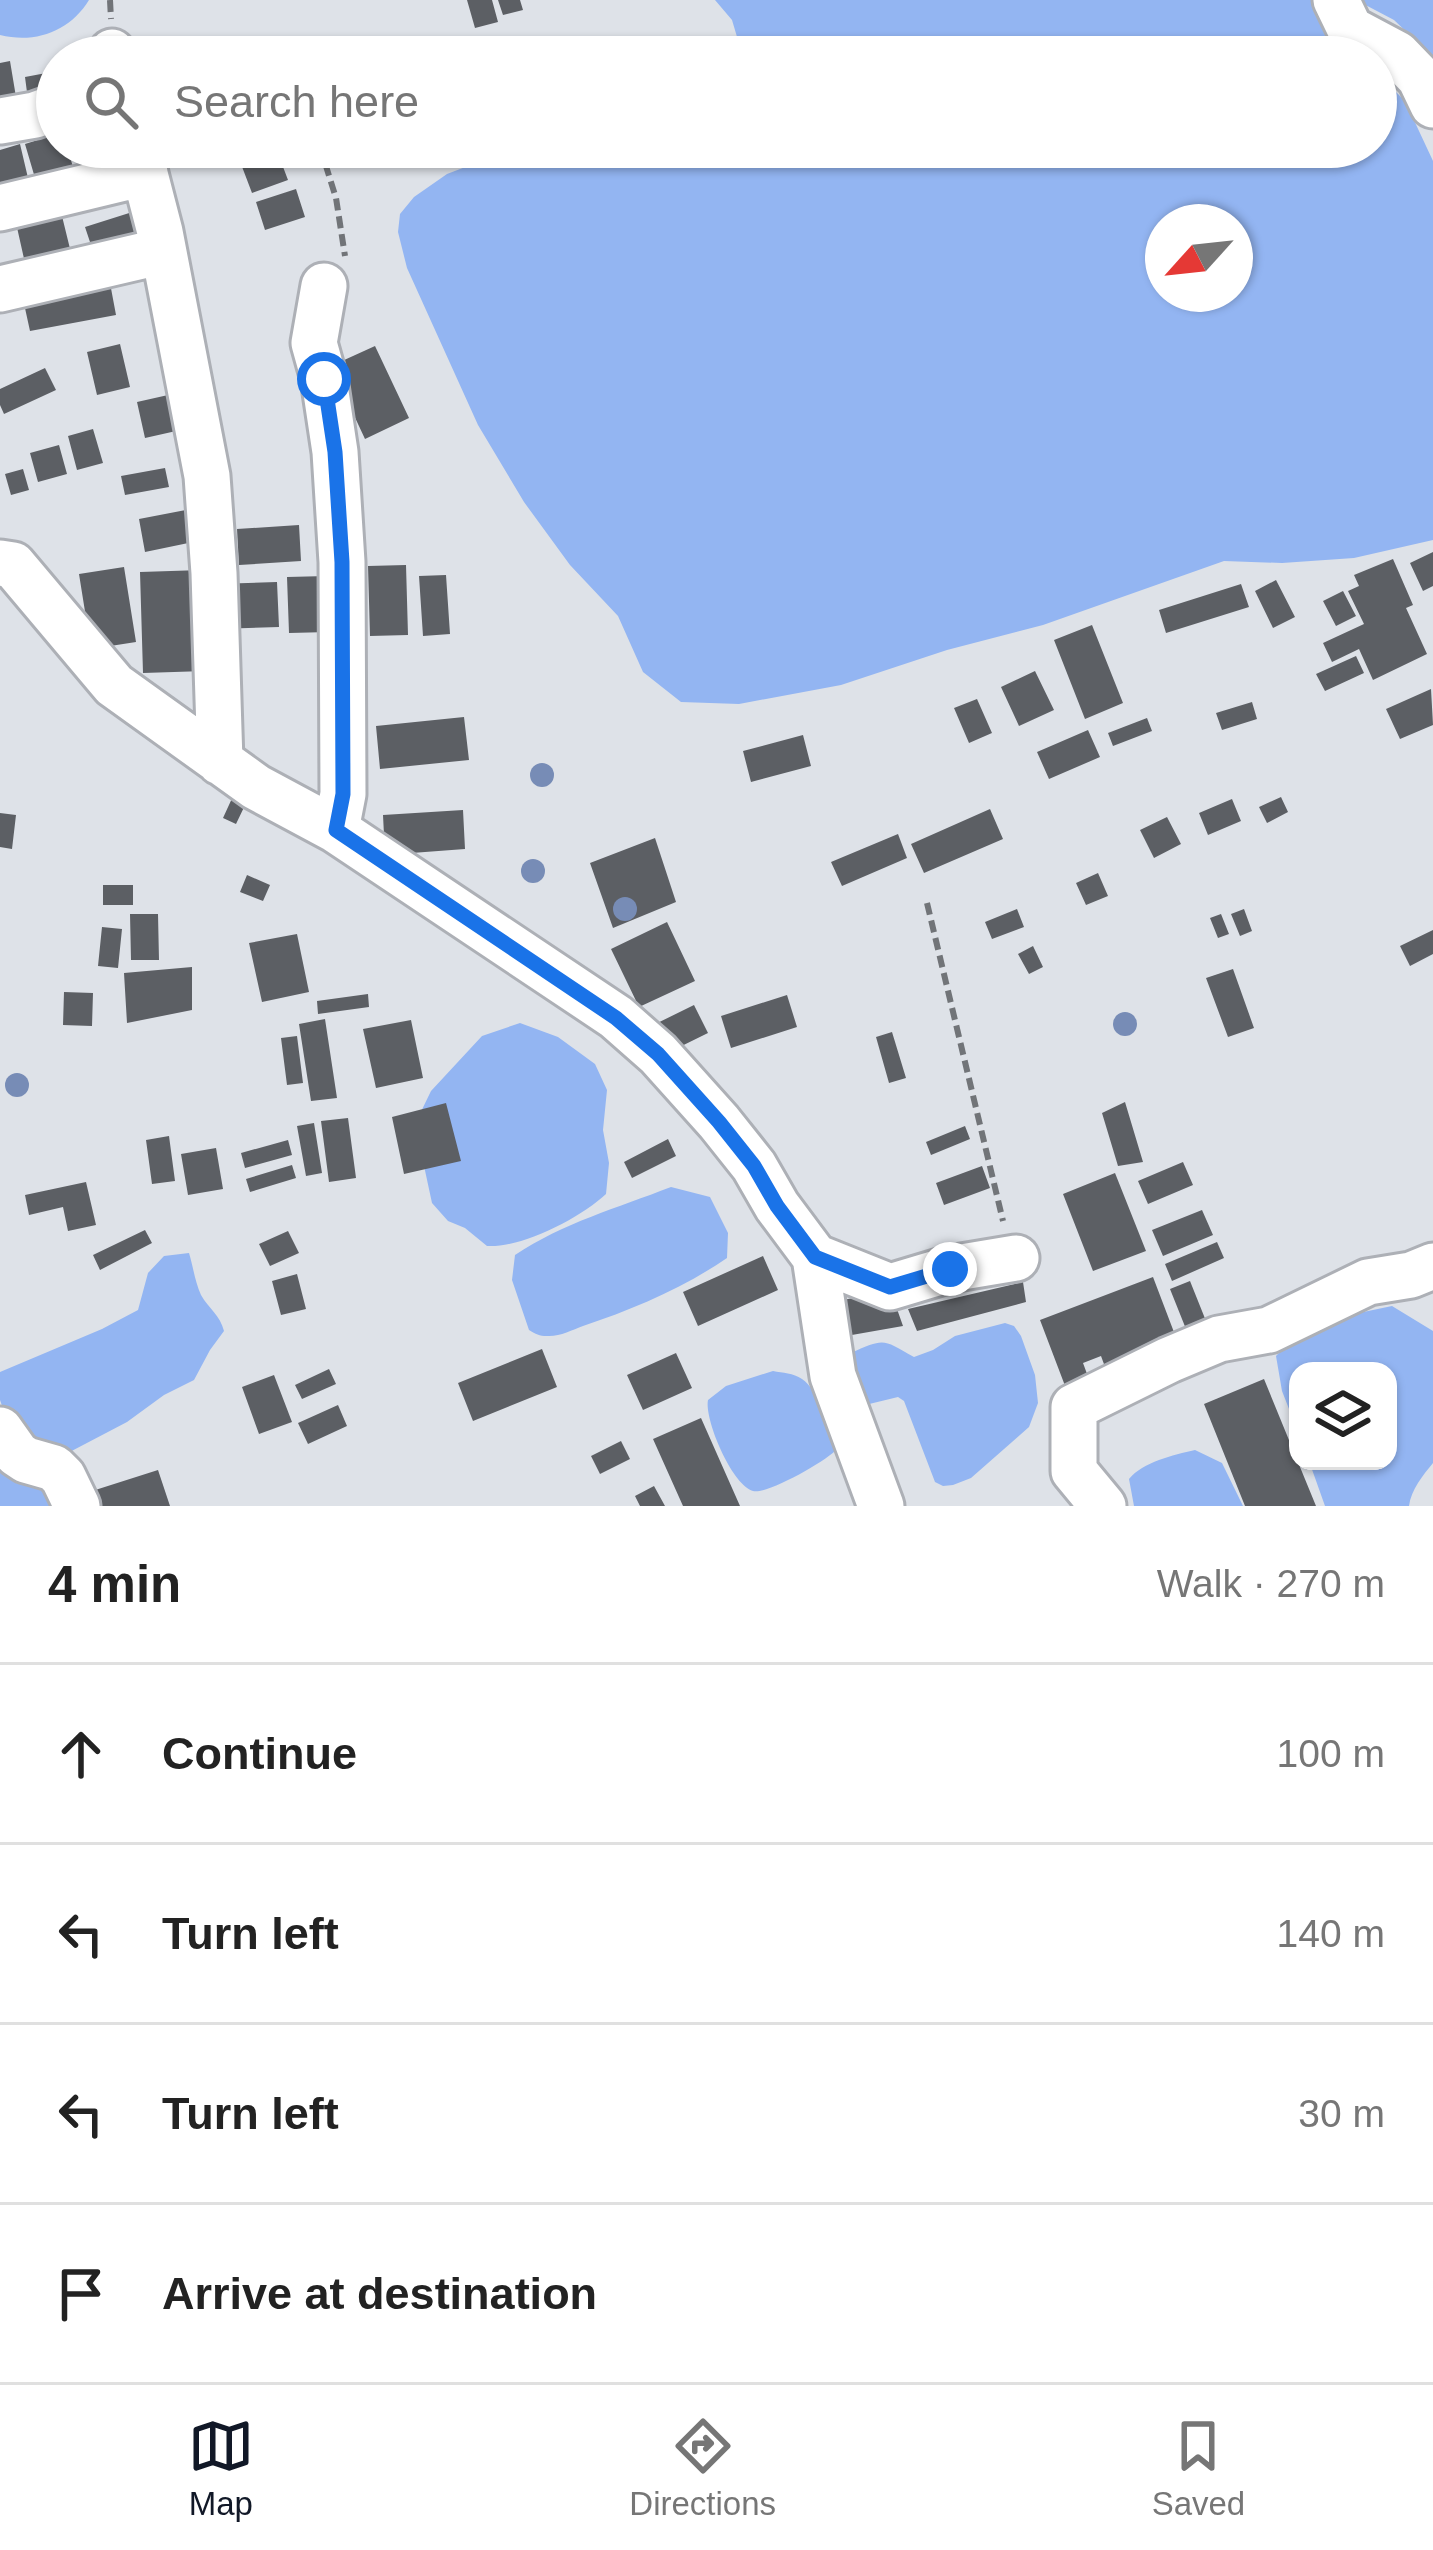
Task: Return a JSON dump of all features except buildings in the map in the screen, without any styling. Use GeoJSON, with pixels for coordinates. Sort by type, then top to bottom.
{"type":"FeatureCollection","features":[{"type":"Feature","properties":{"kind":"street"},"geometry":{"type":"LineString","coordinates":[[1336,0],[1350,29],[1363,36]]}},
{"type":"Feature","properties":{"kind":"street"},"geometry":{"type":"LineString","coordinates":[[1397,54],[1420,78],[1433,105]]}},
{"type":"Feature","properties":{"kind":"street"},"geometry":{"type":"LineString","coordinates":[[0,121],[36,116]]}},
{"type":"Feature","properties":{"kind":"street"},"geometry":{"type":"LineString","coordinates":[[0,208],[118,168]]}},
{"type":"Feature","properties":{"kind":"street"},"geometry":{"type":"LineString","coordinates":[[144,168],[207,476],[220,762]]}},
{"type":"Feature","properties":{"kind":"street"},"geometry":{"type":"LineString","coordinates":[[0,289],[163,251]]}},
{"type":"Feature","properties":{"kind":"street"},"geometry":{"type":"LineString","coordinates":[[324,286],[314,343],[335,452],[342,562],[343,794],[336,830]]}},
{"type":"Feature","properties":{"kind":"street"},"geometry":{"type":"LineString","coordinates":[[4,570],[113,685],[256,787],[336,830],[616,1018],[658,1054],[754,1166],[815,1257],[833,1376],[880,1506]]}},
{"type":"Feature","properties":{"kind":"street"},"geometry":{"type":"LineString","coordinates":[[815,1257],[890,1287],[950,1269],[1016,1258]]}},
{"type":"Feature","properties":{"kind":"street"},"geometry":{"type":"LineString","coordinates":[[1103,1506],[1074,1471],[1074,1408],[1219,1339],[1269,1330],[1367,1282],[1433,1266]]}},
{"type":"Feature","properties":{"kind":"street"},"geometry":{"type":"LineString","coordinates":[[0,1430],[17,1454],[54,1468],[77,1506]]}},
{"type":"Feature","properties":{"kind":"path"},"geometry":{"type":"LineString","coordinates":[[324,286],[342,271],[346,261],[327,168]]}},
{"type":"Feature","properties":{"kind":"path"},"geometry":{"type":"LineString","coordinates":[[927,903],[1000,1214],[1016,1258]]}},
{"type":"Feature","properties":{"kind":"water"},"geometry":{"type":"Polygon","coordinates":[[[0,0],[89,0],[72,20],[51,32],[26,38],[0,35],[0,0]]]}},
{"type":"Feature","properties":{"kind":"water"},"geometry":{"type":"Polygon","coordinates":[[[715,0],[1314,0],[1344,36],[737,36],[732,20],[715,0]]]}},
{"type":"Feature","properties":{"kind":"water"},"geometry":{"type":"Polygon","coordinates":[[[1356,0],[1433,0],[1433,69],[1416,41],[1394,20],[1356,0]]]}},
{"type":"Feature","properties":{"kind":"water"},"geometry":{"type":"Polygon","coordinates":[[[1397,93],[1433,161],[1433,540],[1354,558],[1224,561],[1043,625],[841,685],[739,704],[681,702],[643,672],[618,616],[570,565],[524,502],[478,425],[407,268],[398,232],[400,214],[414,197],[463,168],[1397,168],[1397,93]]]}},
{"type":"Feature","properties":{"kind":"water"},"geometry":{"type":"Polygon","coordinates":[[[520,1023],[558,1037],[595,1064],[607,1090],[603,1130],[609,1163],[606,1194],[550,1230],[487,1246],[448,1221],[432,1203],[415,1124],[431,1091],[482,1036],[520,1023]]]}},
{"type":"Feature","properties":{"kind":"water"},"geometry":{"type":"Polygon","coordinates":[[[671,1187],[710,1197],[728,1233],[727,1258],[658,1297],[565,1333],[544,1336],[529,1330],[512,1280],[515,1255],[571,1225],[671,1187]]]}},
{"type":"Feature","properties":{"kind":"water"},"geometry":{"type":"Polygon","coordinates":[[[189,1253],[201,1295],[224,1331],[194,1380],[64,1455],[17,1449],[0,1400],[0,1372],[138,1310],[148,1273],[164,1256],[189,1253]]]}},
{"type":"Feature","properties":{"kind":"water"},"geometry":{"type":"Polygon","coordinates":[[[1392,1306],[1433,1331],[1433,1463],[1409,1506],[1325,1506],[1312,1470],[1397,1470],[1397,1362],[1289,1362],[1289,1409],[1276,1356],[1306,1324],[1392,1306]]]}},
{"type":"Feature","properties":{"kind":"water"},"geometry":{"type":"Polygon","coordinates":[[[1005,1323],[1021,1336],[1035,1375],[1038,1403],[1029,1427],[971,1478],[943,1486],[935,1482],[904,1401],[898,1397],[861,1406],[851,1353],[884,1343],[914,1357],[955,1336],[1005,1323]]]}},
{"type":"Feature","properties":{"kind":"water"},"geometry":{"type":"Polygon","coordinates":[[[773,1371],[808,1384],[824,1411],[837,1449],[797,1476],[753,1491],[737,1477],[721,1450],[708,1400],[726,1386],[773,1371]]]}},
{"type":"Feature","properties":{"kind":"water"},"geometry":{"type":"Polygon","coordinates":[[[1195,1450],[1222,1463],[1243,1506],[1134,1506],[1129,1479],[1135,1473],[1195,1450]]]}},
{"type":"Feature","properties":{"kind":"water"},"geometry":{"type":"Polygon","coordinates":[[[19,1466],[67,1506],[0,1506],[0,1467],[19,1466]]]}},
{"type":"Feature","properties":{"kind":"route"},"geometry":{"type":"LineString","coordinates":[[324,379],[335,452],[342,562],[343,794],[336,830],[616,1018],[658,1054],[754,1166],[815,1257],[890,1287],[950,1269]]}}]}
